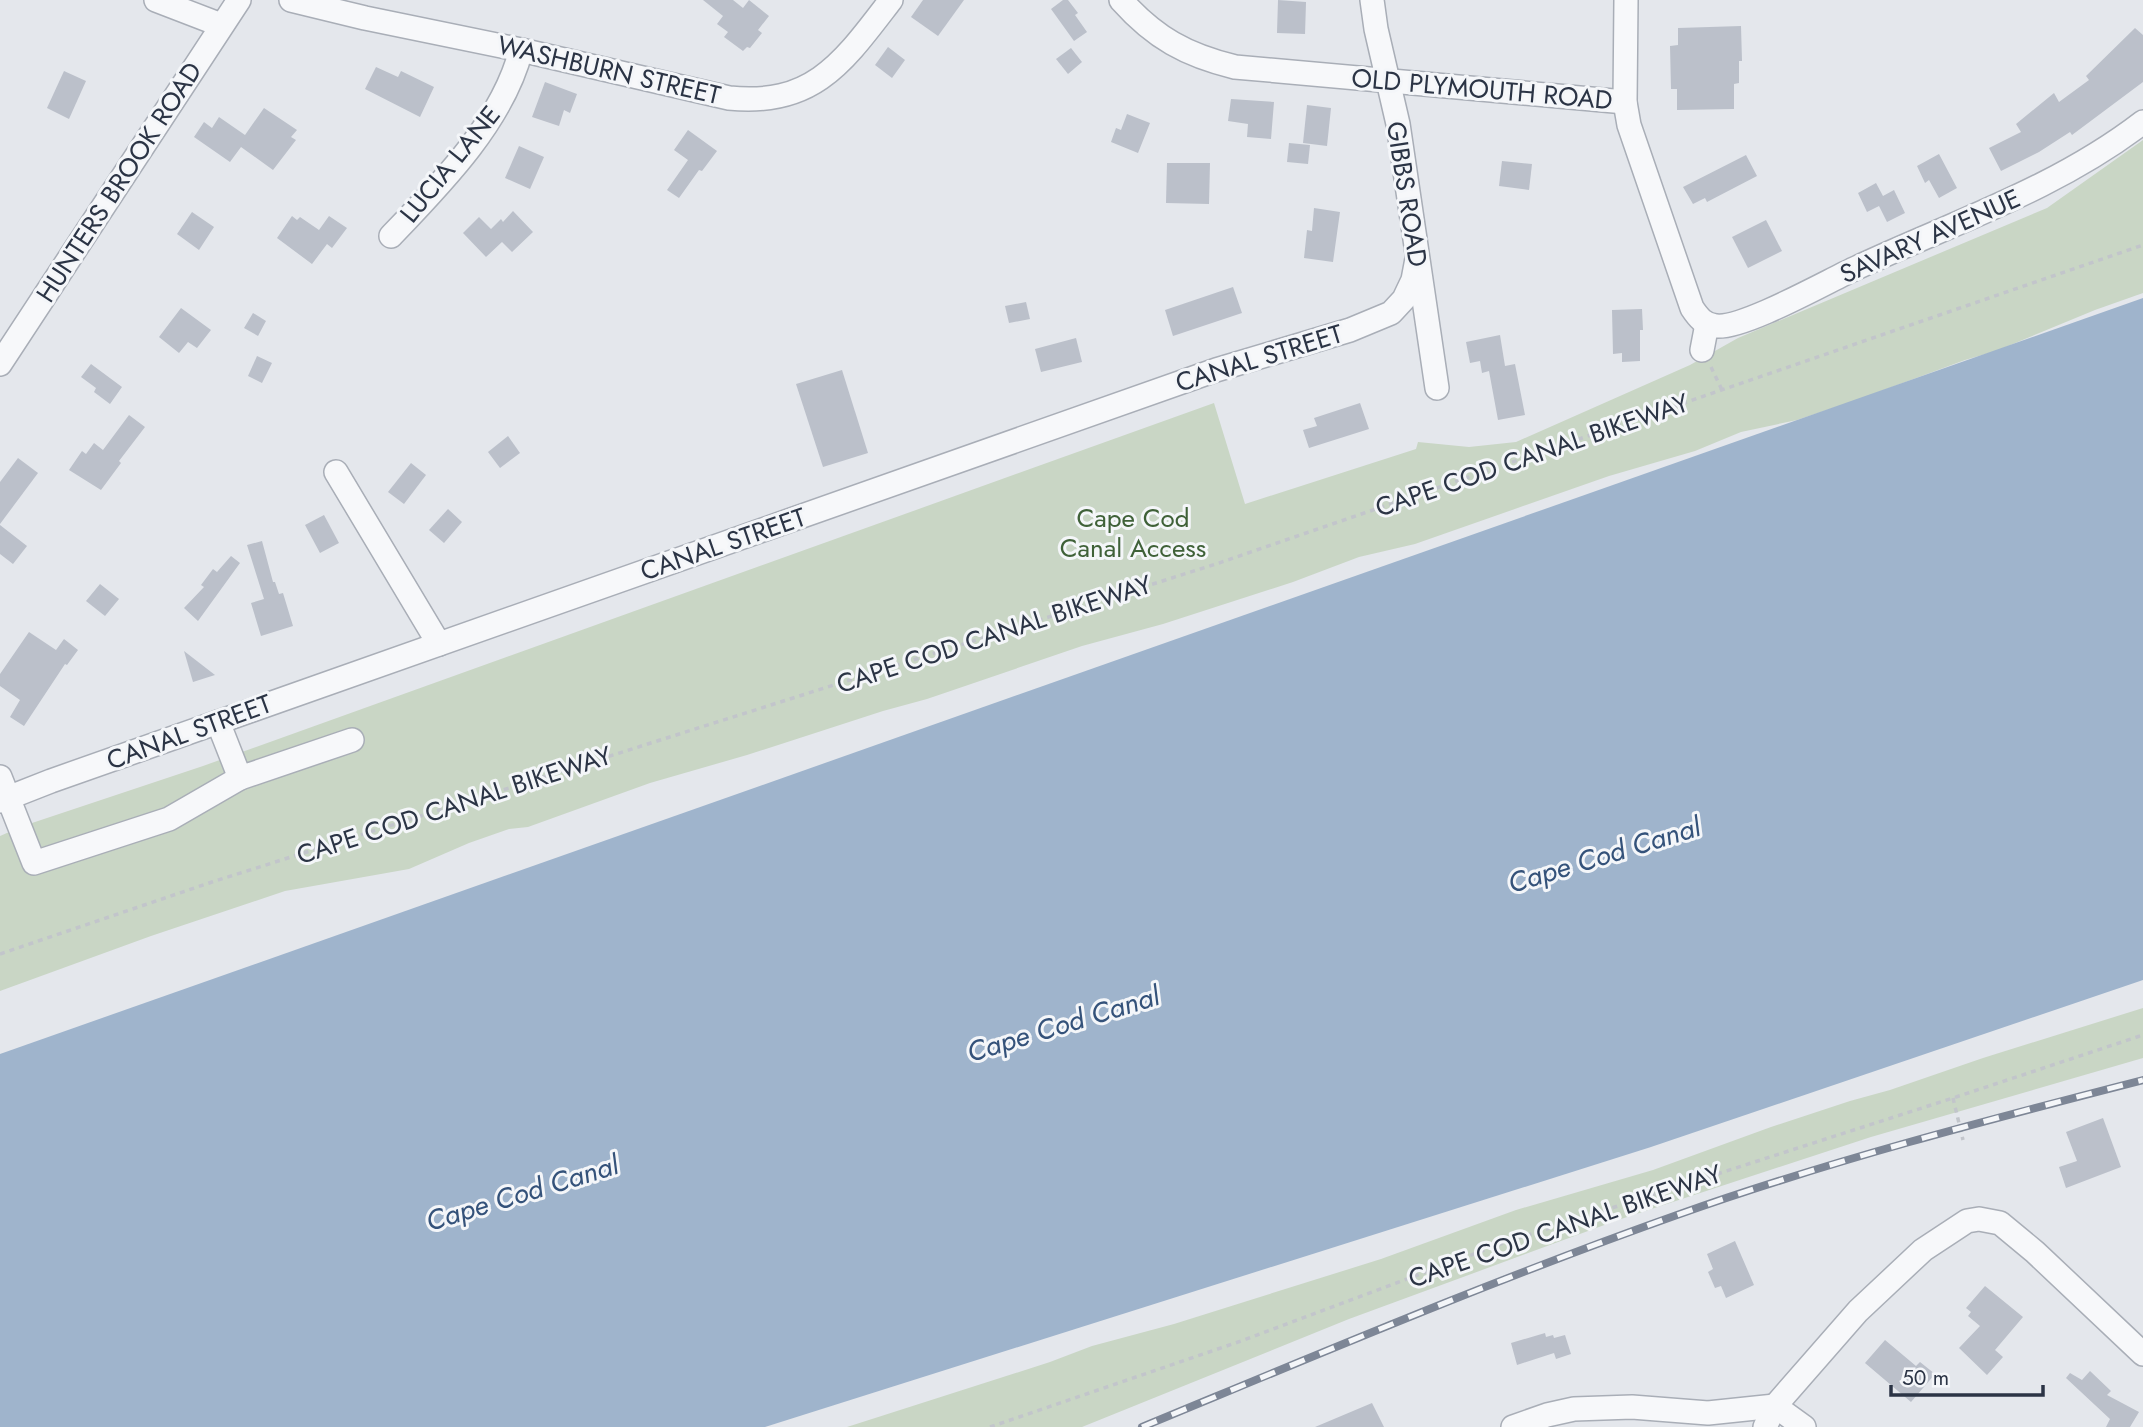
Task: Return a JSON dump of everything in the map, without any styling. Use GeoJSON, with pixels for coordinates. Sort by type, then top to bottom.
{"type":"FeatureCollection","features":[{"type":"Feature","properties":{"kind":"street"},"geometry":{"type":"LineString","coordinates":[[156,0],[221,25]]}},
{"type":"Feature","properties":{"kind":"street","name":"HUNTERS BROOK ROAD"},"geometry":{"type":"LineString","coordinates":[[0,364],[239,0]]}},
{"type":"Feature","properties":{"kind":"street","name":"WASHBURN STREET"},"geometry":{"type":"LineString","coordinates":[[291,0],[750,100],[768,99],[803,89],[831,71],[891,0]]}},
{"type":"Feature","properties":{"kind":"street","name":"OLD PLYMOUTH ROAD"},"geometry":{"type":"LineString","coordinates":[[1121,0],[1155,33],[1181,49],[1207,60],[1265,71],[1625,102],[1635,146],[1692,308],[1707,324]]}},
{"type":"Feature","properties":{"kind":"street","name":"GIBBS ROAD"},"geometry":{"type":"LineString","coordinates":[[1373,0],[1376,29],[1398,124],[1437,388]]}},
{"type":"Feature","properties":{"kind":"street"},"geometry":{"type":"LineString","coordinates":[[1625,102],[1626,0]]}},
{"type":"Feature","properties":{"kind":"street","name":"LUCIA LANE"},"geometry":{"type":"LineString","coordinates":[[391,236],[423,203],[485,126],[511,82],[521,50]]}},
{"type":"Feature","properties":{"kind":"street","name":"SAVARY AVENUE"},"geometry":{"type":"LineString","coordinates":[[1707,324],[1730,325],[1771,310],[1857,268],[2003,204],[2097,155],[2143,122]]}},
{"type":"Feature","properties":{"kind":"street","name":"CANAL STREET"},"geometry":{"type":"LineString","coordinates":[[2,792],[218,722],[1216,370],[1350,330],[1391,313],[1404,299],[1413,280],[1417,259]]}},
{"type":"Feature","properties":{"kind":"street"},"geometry":{"type":"LineString","coordinates":[[1702,350],[1707,324]]}},
{"type":"Feature","properties":{"kind":"street"},"geometry":{"type":"LineString","coordinates":[[336,472],[439,644]]}},
{"type":"Feature","properties":{"kind":"street"},"geometry":{"type":"LineString","coordinates":[[218,722],[240,778]]}},
{"type":"Feature","properties":{"kind":"street"},"geometry":{"type":"LineString","coordinates":[[2,792],[34,863],[169,819],[240,778],[352,740]]}},
{"type":"Feature","properties":{"kind":"street"},"geometry":{"type":"LineString","coordinates":[[1765,1427],[1775,1406],[1858,1311],[1923,1250],[1967,1221],[1979,1219],[2000,1223],[2035,1252],[2143,1354]]}},
{"type":"Feature","properties":{"kind":"street"},"geometry":{"type":"LineString","coordinates":[[1513,1427],[1574,1409],[1632,1407],[1708,1413],[1775,1406],[1804,1427]]}},
{"type":"Feature","properties":{"kind":"path","name":"CAPE COD CANAL BIKEWAY"},"geometry":{"type":"LineString","coordinates":[[0,954],[358,835],[1216,564],[2143,245]]}},
{"type":"Feature","properties":{"kind":"path","name":"CAPE COD CANAL BIKEWAY"},"geometry":{"type":"LineString","coordinates":[[990,1427],[1244,1340],[1503,1243],[2143,1035]]}},
{"type":"Feature","properties":{"kind":"path"},"geometry":{"type":"LineString","coordinates":[[1953,1098],[1963,1140]]}},
{"type":"Feature","properties":{"kind":"green space","name":"Cape Cod Canal Access"},"geometry":{"type":"Polygon","coordinates":[[[2143,140],[2143,293],[1996,351],[1797,420],[1741,432],[1695,451],[1609,476],[1415,544],[1359,557],[1293,582],[1163,624],[1082,646],[927,699],[650,783],[528,827],[509,829],[469,843],[409,869],[285,891],[0,991],[0,836],[23,826],[203,766],[1214,403],[1245,504],[1416,449],[1418,442],[1469,447],[1516,442],[1690,365],[1738,338],[2047,208],[2143,140]]]}},
{"type":"Feature","properties":{"kind":"green space"},"geometry":{"type":"Polygon","coordinates":[[[2143,1008],[2143,1058],[1871,1137],[1618,1220],[1349,1319],[1082,1427],[847,1427],[1092,1346],[1174,1324],[1381,1259],[1516,1210],[1653,1170],[1771,1127],[2143,1008]]]}},
{"type":"Feature","properties":{"kind":"water","name":"Cape Cod Canal"},"geometry":{"type":"Polygon","coordinates":[[[2143,298],[2143,980],[1651,1147],[765,1427],[0,1427],[0,1054],[2143,298]]]}},
{"type":"Feature","properties":{"kind":"building"},"geometry":{"type":"Polygon","coordinates":[[[703,0],[733,0],[743,8],[749,0],[769,16],[758,30],[762,33],[750,48],[747,47],[743,51],[724,37],[728,32],[717,24],[723,16],[703,0]]]}},
{"type":"Feature","properties":{"kind":"building"},"geometry":{"type":"Polygon","coordinates":[[[923,0],[964,0],[938,36],[911,17],[923,0]]]}},
{"type":"Feature","properties":{"kind":"building"},"geometry":{"type":"Polygon","coordinates":[[[1063,0],[1068,0],[1078,13],[1075,15],[1087,32],[1074,41],[1051,9],[1063,0]]]}},
{"type":"Feature","properties":{"kind":"building"},"geometry":{"type":"Polygon","coordinates":[[[1278,0],[1306,2],[1305,34],[1277,33],[1278,0]]]}},
{"type":"Feature","properties":{"kind":"building"},"geometry":{"type":"Polygon","coordinates":[[[1741,26],[1742,61],[1739,61],[1739,83],[1734,84],[1734,109],[1677,110],[1677,89],[1671,89],[1670,46],[1678,45],[1678,28],[1741,26]]]}},
{"type":"Feature","properties":{"kind":"building"},"geometry":{"type":"Polygon","coordinates":[[[2135,28],[2143,35],[2143,82],[2072,135],[2070,132],[2039,152],[2001,171],[1989,148],[2021,132],[2016,124],[2054,93],[2059,102],[2089,80],[2086,76],[2135,28]]]}},
{"type":"Feature","properties":{"kind":"building"},"geometry":{"type":"Polygon","coordinates":[[[888,47],[905,60],[892,78],[875,65],[888,47]]]}},
{"type":"Feature","properties":{"kind":"building"},"geometry":{"type":"Polygon","coordinates":[[[1071,48],[1082,62],[1068,74],[1056,59],[1071,48]]]}},
{"type":"Feature","properties":{"kind":"building"},"geometry":{"type":"Polygon","coordinates":[[[376,67],[398,77],[401,71],[434,87],[420,117],[365,89],[376,67]]]}},
{"type":"Feature","properties":{"kind":"building"},"geometry":{"type":"Polygon","coordinates":[[[64,71],[86,81],[69,119],[47,108],[64,71]]]}},
{"type":"Feature","properties":{"kind":"building"},"geometry":{"type":"Polygon","coordinates":[[[545,82],[577,94],[570,113],[564,110],[559,126],[532,117],[545,82]]]}},
{"type":"Feature","properties":{"kind":"building"},"geometry":{"type":"Polygon","coordinates":[[[1231,99],[1274,102],[1271,139],[1247,137],[1248,124],[1228,121],[1231,99]]]}},
{"type":"Feature","properties":{"kind":"building"},"geometry":{"type":"Polygon","coordinates":[[[1307,105],[1331,108],[1327,146],[1303,143],[1307,105]]]}},
{"type":"Feature","properties":{"kind":"building"},"geometry":{"type":"Polygon","coordinates":[[[264,108],[297,130],[291,137],[296,140],[273,170],[241,147],[230,162],[194,137],[204,122],[212,128],[219,117],[245,135],[264,108]]]}},
{"type":"Feature","properties":{"kind":"building"},"geometry":{"type":"Polygon","coordinates":[[[1127,114],[1150,123],[1138,153],[1111,142],[1116,128],[1121,130],[1127,114]]]}},
{"type":"Feature","properties":{"kind":"building"},"geometry":{"type":"Polygon","coordinates":[[[688,130],[717,151],[679,198],[667,190],[688,160],[674,150],[688,130]]]}},
{"type":"Feature","properties":{"kind":"building"},"geometry":{"type":"Polygon","coordinates":[[[1289,143],[1310,145],[1308,164],[1287,162],[1289,143]]]}},
{"type":"Feature","properties":{"kind":"building"},"geometry":{"type":"Polygon","coordinates":[[[519,146],[544,157],[530,189],[505,178],[519,146]]]}},
{"type":"Feature","properties":{"kind":"building"},"geometry":{"type":"Polygon","coordinates":[[[1939,154],[1957,188],[1939,198],[1929,180],[1925,183],[1917,166],[1939,154]]]}},
{"type":"Feature","properties":{"kind":"building"},"geometry":{"type":"Polygon","coordinates":[[[1746,155],[1757,176],[1707,202],[1705,198],[1693,204],[1683,187],[1746,155]]]}},
{"type":"Feature","properties":{"kind":"building"},"geometry":{"type":"Polygon","coordinates":[[[1502,161],[1532,164],[1529,190],[1499,186],[1502,161]]]}},
{"type":"Feature","properties":{"kind":"building"},"geometry":{"type":"Polygon","coordinates":[[[1167,163],[1210,163],[1209,204],[1166,203],[1167,163]]]}},
{"type":"Feature","properties":{"kind":"building"},"geometry":{"type":"Polygon","coordinates":[[[1876,183],[1883,196],[1894,190],[1905,213],[1887,222],[1879,206],[1867,212],[1858,193],[1876,183]]]}},
{"type":"Feature","properties":{"kind":"building"},"geometry":{"type":"Polygon","coordinates":[[[1314,208],[1340,212],[1333,262],[1304,258],[1307,230],[1312,231],[1314,208]]]}},
{"type":"Feature","properties":{"kind":"building"},"geometry":{"type":"Polygon","coordinates":[[[513,211],[533,232],[512,252],[502,242],[486,257],[463,233],[479,217],[491,229],[501,219],[503,222],[513,211]]]}},
{"type":"Feature","properties":{"kind":"building"},"geometry":{"type":"Polygon","coordinates":[[[192,212],[214,227],[199,250],[177,234],[192,212]]]}},
{"type":"Feature","properties":{"kind":"building"},"geometry":{"type":"Polygon","coordinates":[[[292,216],[297,220],[300,217],[319,230],[329,216],[347,228],[332,248],[327,244],[312,264],[277,238],[292,216]]]}},
{"type":"Feature","properties":{"kind":"building"},"geometry":{"type":"Polygon","coordinates":[[[1766,220],[1782,251],[1748,268],[1732,237],[1766,220]]]}},
{"type":"Feature","properties":{"kind":"building"},"geometry":{"type":"Polygon","coordinates":[[[1233,287],[1242,313],[1173,336],[1165,310],[1233,287]]]}},
{"type":"Feature","properties":{"kind":"building"},"geometry":{"type":"Polygon","coordinates":[[[1026,302],[1030,319],[1009,323],[1005,306],[1026,302]]]}},
{"type":"Feature","properties":{"kind":"building"},"geometry":{"type":"Polygon","coordinates":[[[181,308],[211,330],[197,348],[188,342],[179,353],[159,337],[181,308]]]}},
{"type":"Feature","properties":{"kind":"building"},"geometry":{"type":"Polygon","coordinates":[[[1642,309],[1640,361],[1622,362],[1622,353],[1613,354],[1612,310],[1642,309]]]}},
{"type":"Feature","properties":{"kind":"building"},"geometry":{"type":"Polygon","coordinates":[[[253,313],[266,321],[258,336],[244,328],[253,313]]]}},
{"type":"Feature","properties":{"kind":"building"},"geometry":{"type":"Polygon","coordinates":[[[1500,335],[1505,366],[1515,364],[1525,415],[1498,420],[1489,371],[1482,373],[1480,361],[1470,363],[1466,342],[1500,335]]]}},
{"type":"Feature","properties":{"kind":"building"},"geometry":{"type":"Polygon","coordinates":[[[1076,338],[1082,362],[1041,372],[1035,349],[1076,338]]]}},
{"type":"Feature","properties":{"kind":"building"},"geometry":{"type":"Polygon","coordinates":[[[257,356],[272,363],[262,383],[248,376],[257,356]]]}},
{"type":"Feature","properties":{"kind":"building"},"geometry":{"type":"Polygon","coordinates":[[[91,364],[122,387],[110,404],[94,392],[96,388],[81,377],[91,364]]]}},
{"type":"Feature","properties":{"kind":"building"},"geometry":{"type":"Polygon","coordinates":[[[842,370],[868,453],[823,467],[796,384],[842,370]]]}},
{"type":"Feature","properties":{"kind":"building"},"geometry":{"type":"Polygon","coordinates":[[[1360,403],[1369,429],[1309,448],[1303,430],[1317,426],[1314,418],[1360,403]]]}},
{"type":"Feature","properties":{"kind":"building"},"geometry":{"type":"Polygon","coordinates":[[[129,415],[145,427],[101,490],[69,470],[82,451],[86,454],[94,443],[103,450],[129,415]]]}},
{"type":"Feature","properties":{"kind":"building"},"geometry":{"type":"Polygon","coordinates":[[[508,436],[520,453],[500,468],[488,452],[508,436]]]}},
{"type":"Feature","properties":{"kind":"building"},"geometry":{"type":"Polygon","coordinates":[[[18,458],[38,473],[0,524],[0,482],[18,458]]]}},
{"type":"Feature","properties":{"kind":"building"},"geometry":{"type":"Polygon","coordinates":[[[411,463],[426,475],[404,504],[388,492],[411,463]]]}},
{"type":"Feature","properties":{"kind":"building"},"geometry":{"type":"Polygon","coordinates":[[[448,509],[462,522],[444,543],[429,530],[448,509]]]}},
{"type":"Feature","properties":{"kind":"building"},"geometry":{"type":"Polygon","coordinates":[[[324,515],[339,543],[320,553],[305,525],[324,515]]]}},
{"type":"Feature","properties":{"kind":"building"},"geometry":{"type":"Polygon","coordinates":[[[0,525],[27,546],[13,564],[0,554],[0,525]]]}},
{"type":"Feature","properties":{"kind":"building"},"geometry":{"type":"Polygon","coordinates":[[[262,541],[273,582],[279,594],[283,593],[293,626],[261,636],[251,603],[264,599],[247,545],[262,541]]]}},
{"type":"Feature","properties":{"kind":"building"},"geometry":{"type":"Polygon","coordinates":[[[231,556],[240,563],[198,621],[184,608],[204,587],[201,585],[213,569],[217,572],[231,556]]]}},
{"type":"Feature","properties":{"kind":"building"},"geometry":{"type":"Polygon","coordinates":[[[100,584],[119,599],[105,616],[86,601],[100,584]]]}},
{"type":"Feature","properties":{"kind":"building"},"geometry":{"type":"Polygon","coordinates":[[[29,632],[56,650],[64,639],[78,650],[67,665],[65,664],[24,726],[10,717],[20,700],[0,686],[0,674],[29,632]]]}},
{"type":"Feature","properties":{"kind":"building"},"geometry":{"type":"Polygon","coordinates":[[[184,651],[215,675],[193,682],[184,651]]]}},
{"type":"Feature","properties":{"kind":"building"},"geometry":{"type":"Polygon","coordinates":[[[2103,1118],[2121,1167],[2066,1188],[2059,1167],[2077,1161],[2066,1132],[2103,1118]]]}},
{"type":"Feature","properties":{"kind":"building"},"geometry":{"type":"Polygon","coordinates":[[[1735,1241],[1754,1285],[1726,1298],[1721,1286],[1715,1288],[1708,1272],[1713,1269],[1707,1254],[1735,1241]]]}},
{"type":"Feature","properties":{"kind":"building"},"geometry":{"type":"Polygon","coordinates":[[[1985,1286],[2023,1317],[1995,1350],[2003,1357],[1987,1375],[1959,1348],[1980,1326],[1968,1316],[1971,1312],[1966,1308],[1985,1286]]]}},
{"type":"Feature","properties":{"kind":"building"},"geometry":{"type":"Polygon","coordinates":[[[1545,1333],[1546,1337],[1553,1335],[1554,1338],[1565,1335],[1571,1354],[1556,1359],[1554,1353],[1517,1365],[1511,1343],[1545,1333]]]}},
{"type":"Feature","properties":{"kind":"building"},"geometry":{"type":"Polygon","coordinates":[[[1885,1340],[1916,1366],[1920,1362],[1935,1374],[1911,1402],[1865,1363],[1885,1340]]]}},
{"type":"Feature","properties":{"kind":"building"},"geometry":{"type":"Polygon","coordinates":[[[2090,1371],[2111,1391],[2107,1395],[2139,1412],[2130,1427],[2106,1427],[2110,1419],[2066,1378],[2070,1373],[2082,1380],[2090,1371]]]}},
{"type":"Feature","properties":{"kind":"building"},"geometry":{"type":"Polygon","coordinates":[[[1372,1403],[1384,1427],[1315,1427],[1372,1403]]]}},
{"type":"Feature","properties":{"kind":"railway"},"geometry":{"type":"LineString","coordinates":[[1142,1427],[1475,1291],[1609,1239],[1734,1195],[1967,1126],[2143,1080]]}}]}
